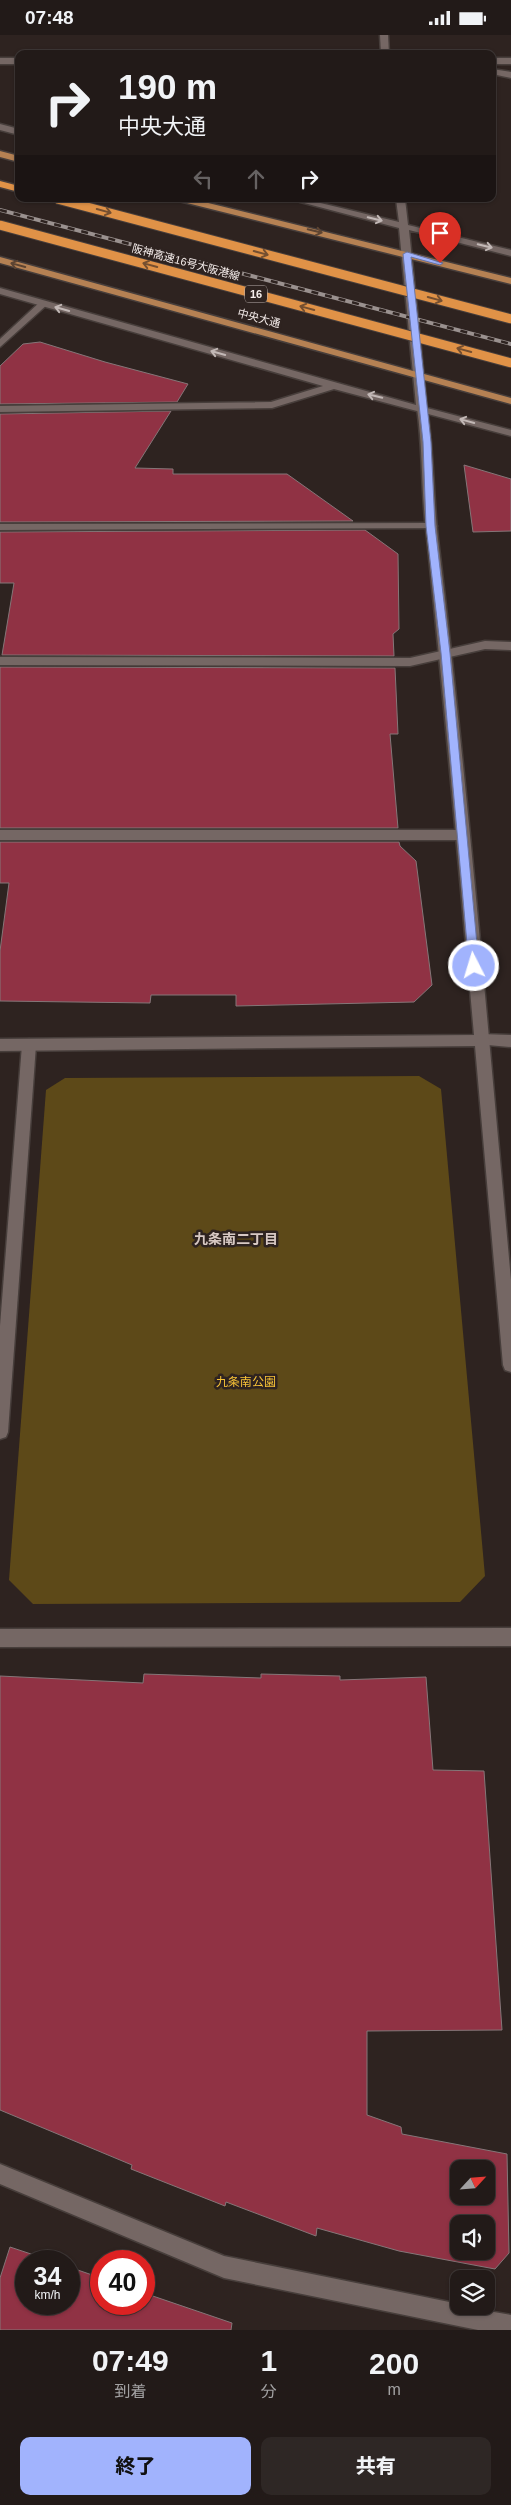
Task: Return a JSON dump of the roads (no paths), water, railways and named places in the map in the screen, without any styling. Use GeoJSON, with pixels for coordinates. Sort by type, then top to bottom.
{"type":"FeatureCollection","features":[{"type":"Feature","properties":{"kind":"highway"},"geometry":{"type":"LineString","coordinates":[[0,184],[15,188]]}},
{"type":"Feature","properties":{"kind":"highway"},"geometry":{"type":"LineString","coordinates":[[68,202],[511,319]]}},
{"type":"Feature","properties":{"kind":"highway","name":"阪神高速16号大阪港線"},"geometry":{"type":"LineString","coordinates":[[0,225],[511,363]]}},
{"type":"Feature","properties":{"kind":"main road"},"geometry":{"type":"LineString","coordinates":[[0,154],[15,158]]}},
{"type":"Feature","properties":{"kind":"main road"},"geometry":{"type":"LineString","coordinates":[[194,202],[511,281]]}},
{"type":"Feature","properties":{"kind":"main road","name":"中央大通"},"geometry":{"type":"LineString","coordinates":[[0,261],[511,401]]}},
{"type":"Feature","properties":{"kind":"street"},"geometry":{"type":"LineString","coordinates":[[384,35],[385,50]]}},
{"type":"Feature","properties":{"kind":"street"},"geometry":{"type":"LineString","coordinates":[[0,61],[15,61]]}},
{"type":"Feature","properties":{"kind":"street"},"geometry":{"type":"LineString","coordinates":[[496,61],[511,61]]}},
{"type":"Feature","properties":{"kind":"street"},"geometry":{"type":"LineString","coordinates":[[496,72],[511,75]]}},
{"type":"Feature","properties":{"kind":"street"},"geometry":{"type":"LineString","coordinates":[[0,127],[15,130]]}},
{"type":"Feature","properties":{"kind":"street"},"geometry":{"type":"LineString","coordinates":[[306,202],[511,253]]}},
{"type":"Feature","properties":{"kind":"street"},"geometry":{"type":"LineString","coordinates":[[401,202],[427,442],[431,526],[446,653],[461,835],[511,1365]]}},
{"type":"Feature","properties":{"kind":"street"},"geometry":{"type":"LineString","coordinates":[[0,291],[334,386],[511,433]]}},
{"type":"Feature","properties":{"kind":"street"},"geometry":{"type":"LineString","coordinates":[[0,344],[44,303]]}},
{"type":"Feature","properties":{"kind":"street"},"geometry":{"type":"LineString","coordinates":[[0,409],[272,405],[334,386]]}},
{"type":"Feature","properties":{"kind":"street"},"geometry":{"type":"LineString","coordinates":[[0,527],[431,526]]}},
{"type":"Feature","properties":{"kind":"street"},"geometry":{"type":"LineString","coordinates":[[0,661],[410,662],[484,645],[511,646]]}},
{"type":"Feature","properties":{"kind":"street"},"geometry":{"type":"LineString","coordinates":[[0,835],[461,835]]}},
{"type":"Feature","properties":{"kind":"street"},"geometry":{"type":"LineString","coordinates":[[0,1045],[511,1041]]}},
{"type":"Feature","properties":{"kind":"street"},"geometry":{"type":"LineString","coordinates":[[0,1433],[29,1045]]}},
{"type":"Feature","properties":{"kind":"street"},"geometry":{"type":"LineString","coordinates":[[0,1638],[511,1637]]}},
{"type":"Feature","properties":{"kind":"street"},"geometry":{"type":"LineString","coordinates":[[0,2174],[224,2267],[511,2326]]}},
{"type":"Feature","properties":{"kind":"railway"},"geometry":{"type":"LineString","coordinates":[[0,210],[511,344]]}},
{"type":"Feature","properties":{"kind":"district","name":"九条南二丁目"},"geometry":{"type":"Point","coordinates":[236,1239]}},
{"type":"Feature","properties":{"kind":"park label","name":"九条南公園"},"geometry":{"type":"Point","coordinates":[246,1382]}}]}
